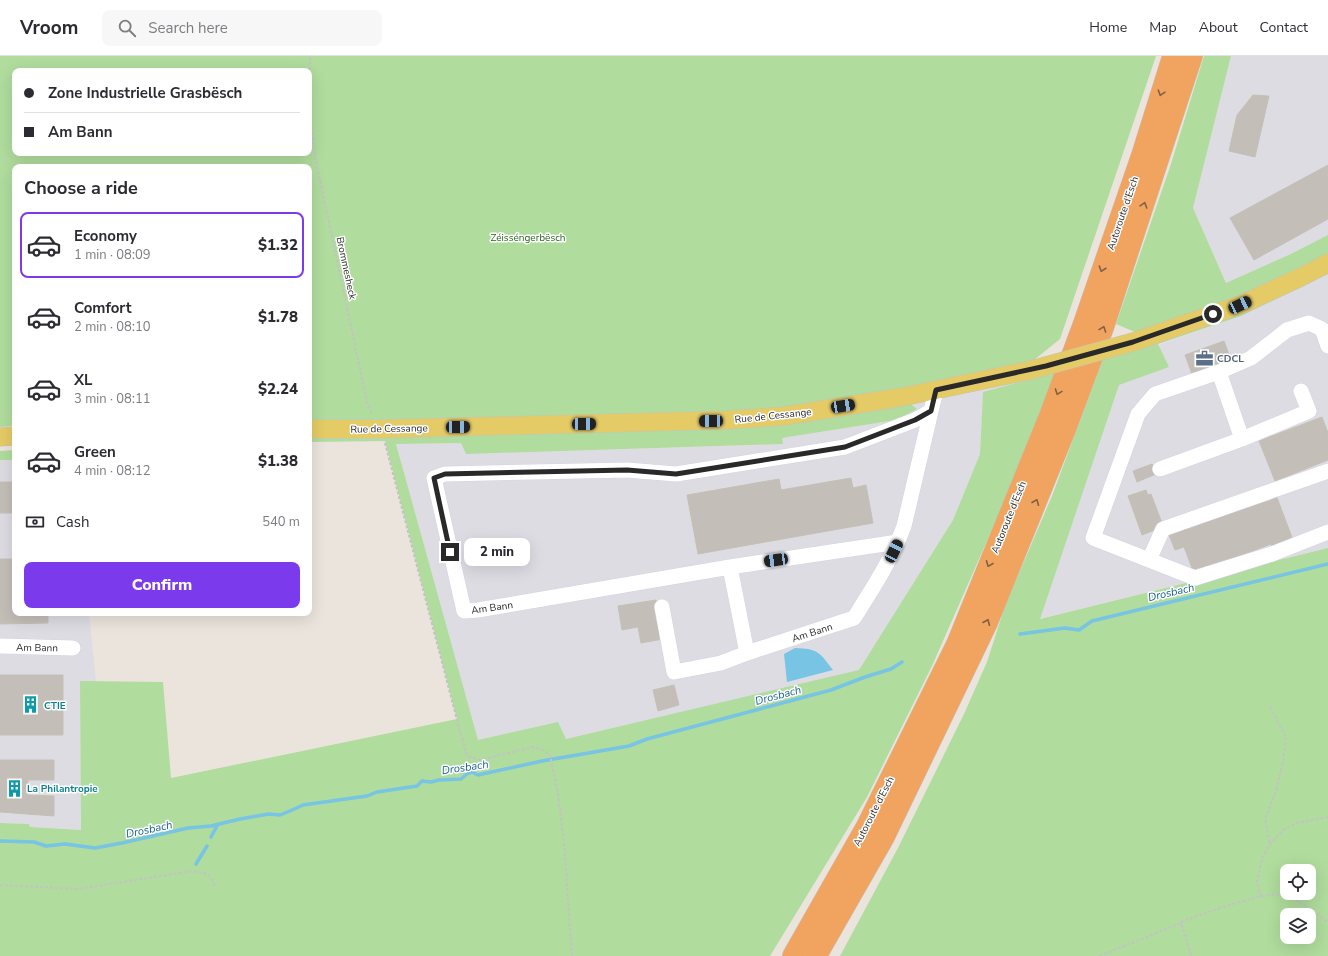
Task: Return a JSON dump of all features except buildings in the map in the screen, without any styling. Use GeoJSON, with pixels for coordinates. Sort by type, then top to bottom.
{"type":"FeatureCollection","features":[{"type":"Feature","properties":{"kind":"highway","name":"Autoroute d'Esch"},"geometry":{"type":"LineString","coordinates":[[793,956],[867,826],[957,644],[1050,415],[1142,155],[1173,56]]}},
{"type":"Feature","properties":{"kind":"highway","name":"Autoroute d'Esch"},"geometry":{"type":"LineString","coordinates":[[816,956],[884,837],[987,623],[1065,430],[1103,328],[1192,56]]}},
{"type":"Feature","properties":{"kind":"highway"},"geometry":{"type":"LineString","coordinates":[[828,956],[890,843],[956,712],[974,650]]}},
{"type":"Feature","properties":{"kind":"main road","name":"Rue de Cessange"},"geometry":{"type":"LineString","coordinates":[[312,429],[382,435],[727,420],[784,416],[936,390],[1031,370],[1133,342],[1240,305],[1328,263]]}},
{"type":"Feature","properties":{"kind":"main road"},"geometry":{"type":"LineString","coordinates":[[0,437],[12,436]]}},
{"type":"Feature","properties":{"kind":"street"},"geometry":{"type":"LineString","coordinates":[[1328,346],[1322,329],[1309,323],[1287,330],[1251,358],[1219,372],[1155,394],[1138,414],[1093,538],[1195,578],[1272,554],[1328,532]]}},
{"type":"Feature","properties":{"kind":"street"},"geometry":{"type":"LineString","coordinates":[[1219,372],[1242,439]]}},
{"type":"Feature","properties":{"kind":"street","name":"Am Bann"},"geometry":{"type":"LineString","coordinates":[[662,607],[674,672],[721,663],[854,618],[889,560],[904,526],[936,390]]}},
{"type":"Feature","properties":{"kind":"street"},"geometry":{"type":"LineString","coordinates":[[1160,469],[1242,439],[1309,411],[1301,391]]}},
{"type":"Feature","properties":{"kind":"street","name":"Am Bann"},"geometry":{"type":"LineString","coordinates":[[898,542],[730,567],[478,610],[464,611],[434,478],[445,474],[619,470],[676,474],[845,447],[915,420],[931,411]]}},
{"type":"Feature","properties":{"kind":"street"},"geometry":{"type":"LineString","coordinates":[[1149,560],[1163,529],[1328,472]]}},
{"type":"Feature","properties":{"kind":"street"},"geometry":{"type":"LineString","coordinates":[[730,567],[747,653]]}},
{"type":"Feature","properties":{"kind":"street","name":"Am Bann"},"geometry":{"type":"LineString","coordinates":[[0,646],[73,648]]}},
{"type":"Feature","properties":{"kind":"path"},"geometry":{"type":"LineString","coordinates":[[310,56],[310,68]]}},
{"type":"Feature","properties":{"kind":"path","name":"Brommesheck"},"geometry":{"type":"LineString","coordinates":[[312,132],[315,157],[366,394],[372,416],[382,435],[467,756],[480,760],[533,747],[544,750],[550,755],[558,794],[564,843],[572,956]]}},
{"type":"Feature","properties":{"kind":"path"},"geometry":{"type":"LineString","coordinates":[[1270,708],[1286,737],[1283,762],[1275,794],[1265,819],[1270,844]]}},
{"type":"Feature","properties":{"kind":"path"},"geometry":{"type":"LineString","coordinates":[[1261,897],[1257,882],[1262,858],[1270,844],[1283,830],[1297,823],[1328,817]]}},
{"type":"Feature","properties":{"kind":"path"},"geometry":{"type":"LineString","coordinates":[[0,886],[78,889],[192,871],[204,873],[212,877],[216,887]]}},
{"type":"Feature","properties":{"kind":"path"},"geometry":{"type":"LineString","coordinates":[[1099,956],[1209,911],[1261,897],[1281,894],[1294,900],[1328,922]]}},
{"type":"Feature","properties":{"kind":"path"},"geometry":{"type":"LineString","coordinates":[[1181,922],[1191,956]]}},
{"type":"Feature","properties":{"kind":"shaded area"},"geometry":{"type":"Polygon","coordinates":[[[1231,56],[1328,56],[1328,548],[1039,619],[1119,385],[1168,367],[1158,345],[1241,316],[1193,208],[1231,56]]]}},
{"type":"Feature","properties":{"kind":"shaded area"},"geometry":{"type":"Polygon","coordinates":[[[1029,380],[983,393],[980,454],[953,520],[859,671],[566,739],[478,741],[396,444],[461,443],[466,454],[782,444],[782,438],[896,420],[902,397],[1029,380]]]}},
{"type":"Feature","properties":{"kind":"shaded area"},"geometry":{"type":"Polygon","coordinates":[[[0,460],[12,460],[12,616],[89,616],[96,682],[80,682],[81,830],[30,827],[29,824],[0,823],[0,460]]]}},
{"type":"Feature","properties":{"kind":"green space","name":"Zéisséngerbësch"},"geometry":{"type":"Polygon","coordinates":[[[0,56],[1156,56],[1060,339],[1034,360],[1031,370],[902,397],[917,409],[896,420],[782,438],[783,444],[466,454],[461,443],[396,444],[478,740],[558,722],[566,739],[859,670],[953,520],[980,454],[983,392],[1056,372],[1008,493],[932,666],[867,797],[770,956],[0,956],[0,823],[29,824],[30,827],[81,830],[80,681],[163,682],[171,778],[457,719],[385,441],[312,442],[312,164],[12,164],[12,426],[0,427],[0,56]]]}},
{"type":"Feature","properties":{"kind":"green space"},"geometry":{"type":"Polygon","coordinates":[[[1204,56],[1231,56],[1193,208],[1226,283],[1291,254],[1328,235],[1328,274],[1241,316],[1158,344],[1169,367],[1119,385],[1040,619],[1328,548],[1328,956],[840,956],[899,846],[964,714],[987,662],[1005,606],[1052,496],[1103,359],[1135,332],[1116,324],[1171,164],[1204,56]]]}},
{"type":"Feature","properties":{"kind":"green space"},"geometry":{"type":"Polygon","coordinates":[[[12,450],[12,460],[0,460],[0,451],[12,450]]]}},
{"type":"Feature","properties":{"kind":"water"},"geometry":{"type":"Polygon","coordinates":[[[795,648],[809,649],[818,653],[825,659],[833,670],[787,682],[784,654],[795,648]]]}},
{"type":"Feature","properties":{"kind":"waterway","name":"Drosbach"},"geometry":{"type":"LineString","coordinates":[[1020,634],[1065,628],[1079,630],[1092,621],[1328,564]]}},
{"type":"Feature","properties":{"kind":"waterway","name":"Drosbach"},"geometry":{"type":"LineString","coordinates":[[0,841],[34,842],[46,846],[65,844],[95,848],[188,828],[211,826],[269,814],[280,815],[303,805],[367,796],[377,792],[417,786],[422,781],[431,782],[461,779],[472,772],[478,775],[542,761],[629,746],[647,739],[831,690],[891,669],[902,662]]}},
{"type":"Feature","properties":{"kind":"waterway"},"geometry":{"type":"LineString","coordinates":[[211,837],[218,824]]}},
{"type":"Feature","properties":{"kind":"waterway"},"geometry":{"type":"LineString","coordinates":[[196,864],[207,846]]}},
{"type":"Feature","properties":{"kind":"place","name":"CDCL"},"geometry":{"type":"Point","coordinates":[1204,358]}},
{"type":"Feature","properties":{"kind":"place","name":"CTIE"},"geometry":{"type":"Point","coordinates":[31,705]}},
{"type":"Feature","properties":{"kind":"place","name":"La Philantropie"},"geometry":{"type":"Point","coordinates":[14,788]}},
{"type":"Feature","properties":{"kind":"route"},"geometry":{"type":"LineString","coordinates":[[450,552],[434,478],[445,474],[627,470],[676,474],[845,447],[915,420],[931,411],[936,390],[1046,366],[1133,342],[1213,314]]}}]}
